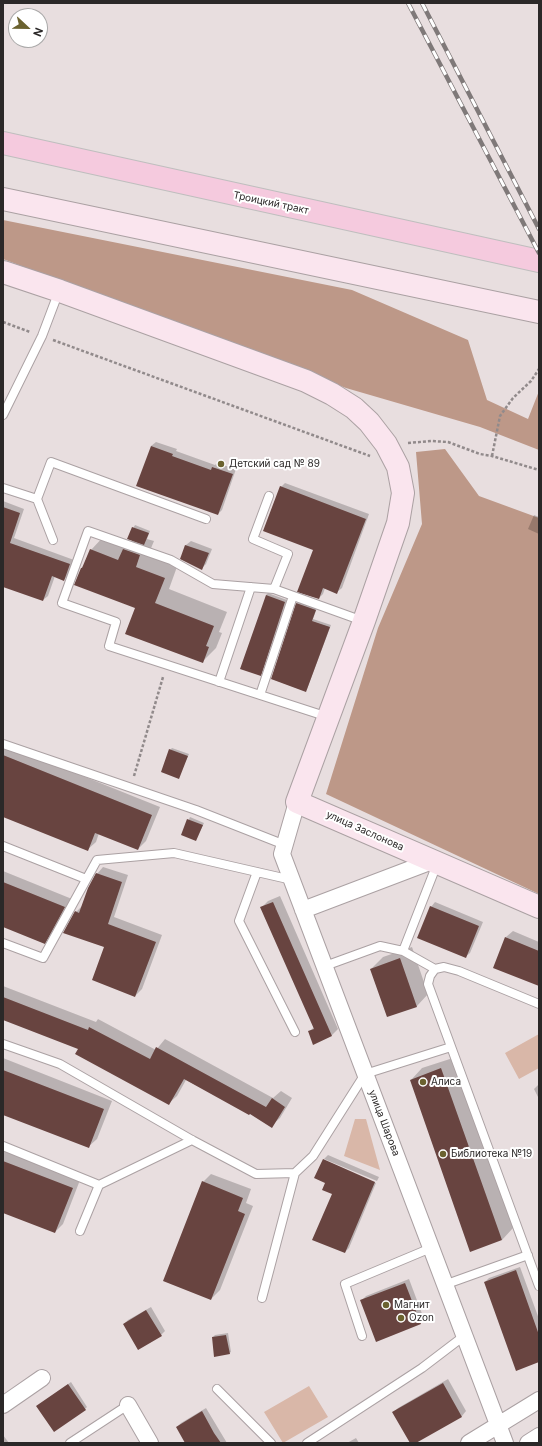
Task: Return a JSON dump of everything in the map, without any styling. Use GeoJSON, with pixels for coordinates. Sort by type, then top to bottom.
{"type":"FeatureCollection","features":[{"type":"Feature","properties":{"kind":"main road","name":"Троицкий тракт"},"geometry":{"type":"LineString","coordinates":[[3,143],[539,261]]}},
{"type":"Feature","properties":{"kind":"street"},"geometry":{"type":"LineString","coordinates":[[3,199],[539,312]]}},
{"type":"Feature","properties":{"kind":"street"},"geometry":{"type":"LineString","coordinates":[[3,272],[60,291],[306,381],[332,394],[354,408],[369,422],[389,449],[398,467],[403,493],[400,516],[364,621],[297,802]]}},
{"type":"Feature","properties":{"kind":"street","name":"улица Шарова"},"geometry":{"type":"LineString","coordinates":[[297,802],[282,854],[505,1443]]}},
{"type":"Feature","properties":{"kind":"street","name":"улица Заслонова"},"geometry":{"type":"LineString","coordinates":[[297,802],[539,907]]}},
{"type":"Feature","properties":{"kind":"street"},"geometry":{"type":"LineString","coordinates":[[303,910],[435,862]]}},
{"type":"Feature","properties":{"kind":"street"},"geometry":{"type":"LineString","coordinates":[[3,1405],[42,1378]]}},
{"type":"Feature","properties":{"kind":"street"},"geometry":{"type":"LineString","coordinates":[[469,1443],[539,1400]]}},
{"type":"Feature","properties":{"kind":"street"},"geometry":{"type":"LineString","coordinates":[[128,1405],[150,1443]]}},
{"type":"Feature","properties":{"kind":"street"},"geometry":{"type":"LineString","coordinates":[[528,1443],[539,1436]]}},
{"type":"Feature","properties":{"kind":"lane"},"geometry":{"type":"LineString","coordinates":[[3,415],[42,336],[60,291]]}},
{"type":"Feature","properties":{"kind":"lane"},"geometry":{"type":"LineString","coordinates":[[53,540],[37,499],[51,462],[206,519]]}},
{"type":"Feature","properties":{"kind":"lane"},"geometry":{"type":"LineString","coordinates":[[3,488],[37,499]]}},
{"type":"Feature","properties":{"kind":"lane"},"geometry":{"type":"LineString","coordinates":[[269,496],[253,540],[288,554],[274,589]]}},
{"type":"Feature","properties":{"kind":"lane"},"geometry":{"type":"LineString","coordinates":[[329,717],[108,646],[116,622],[62,603],[88,530],[171,560],[213,584],[274,589],[364,621]]}},
{"type":"Feature","properties":{"kind":"lane"},"geometry":{"type":"LineString","coordinates":[[219,682],[251,587]]}},
{"type":"Feature","properties":{"kind":"lane"},"geometry":{"type":"LineString","coordinates":[[260,695],[293,596]]}},
{"type":"Feature","properties":{"kind":"lane"},"geometry":{"type":"LineString","coordinates":[[3,744],[196,810],[285,844]]}},
{"type":"Feature","properties":{"kind":"lane"},"geometry":{"type":"LineString","coordinates":[[3,846],[86,879]]}},
{"type":"Feature","properties":{"kind":"lane"},"geometry":{"type":"LineString","coordinates":[[3,943],[43,958],[97,860],[174,854],[292,880]]}},
{"type":"Feature","properties":{"kind":"lane"},"geometry":{"type":"LineString","coordinates":[[403,951],[435,862]]}},
{"type":"Feature","properties":{"kind":"lane"},"geometry":{"type":"LineString","coordinates":[[256,872],[239,920],[295,1032]]}},
{"type":"Feature","properties":{"kind":"lane"},"geometry":{"type":"LineString","coordinates":[[324,966],[380,946],[403,951],[435,969],[444,967],[459,971],[539,1004]]}},
{"type":"Feature","properties":{"kind":"lane"},"geometry":{"type":"LineString","coordinates":[[435,969],[430,976],[428,984],[539,1286]]}},
{"type":"Feature","properties":{"kind":"lane"},"geometry":{"type":"LineString","coordinates":[[3,1044],[60,1064],[192,1140],[256,1174],[295,1173]]}},
{"type":"Feature","properties":{"kind":"lane"},"geometry":{"type":"LineString","coordinates":[[262,1298],[295,1173],[313,1156],[365,1074],[451,1047]]}},
{"type":"Feature","properties":{"kind":"lane"},"geometry":{"type":"LineString","coordinates":[[80,1231],[99,1185],[192,1140]]}},
{"type":"Feature","properties":{"kind":"lane"},"geometry":{"type":"LineString","coordinates":[[3,1146],[99,1185]]}},
{"type":"Feature","properties":{"kind":"lane"},"geometry":{"type":"LineString","coordinates":[[362,1336],[345,1284],[431,1248]]}},
{"type":"Feature","properties":{"kind":"lane"},"geometry":{"type":"LineString","coordinates":[[444,1285],[528,1255]]}},
{"type":"Feature","properties":{"kind":"lane"},"geometry":{"type":"LineString","coordinates":[[307,1443],[422,1368],[464,1336]]}},
{"type":"Feature","properties":{"kind":"lane"},"geometry":{"type":"LineString","coordinates":[[217,1389],[271,1443]]}},
{"type":"Feature","properties":{"kind":"lane"},"geometry":{"type":"LineString","coordinates":[[70,1443],[128,1405]]}},
{"type":"Feature","properties":{"kind":"path"},"geometry":{"type":"LineString","coordinates":[[3,322],[373,457],[389,449],[410,443],[448,442],[480,454],[492,456],[539,470]]}},
{"type":"Feature","properties":{"kind":"path"},"geometry":{"type":"LineString","coordinates":[[492,456],[500,416],[513,398],[531,381],[539,368]]}},
{"type":"Feature","properties":{"kind":"path"},"geometry":{"type":"LineString","coordinates":[[130,787],[166,665]]}},
{"type":"Feature","properties":{"kind":"shaded area"},"geometry":{"type":"Polygon","coordinates":[[[3,220],[352,290],[468,340],[487,400],[528,419],[539,391],[539,450],[480,427],[346,388],[3,259],[3,220]]]}},
{"type":"Feature","properties":{"kind":"shaded area"},"geometry":{"type":"Polygon","coordinates":[[[445,449],[479,496],[539,518],[539,894],[326,794],[378,628],[422,524],[416,452],[445,449]]]}},
{"type":"Feature","properties":{"kind":"shaded area"},"geometry":{"type":"Polygon","coordinates":[[[539,1034],[539,1068],[519,1079],[505,1053],[539,1034]]]}},
{"type":"Feature","properties":{"kind":"shaded area"},"geometry":{"type":"Polygon","coordinates":[[[355,1119],[366,1119],[380,1170],[344,1156],[355,1119]]]}},
{"type":"Feature","properties":{"kind":"shaded area"},"geometry":{"type":"Polygon","coordinates":[[[309,1386],[328,1417],[283,1443],[264,1412],[309,1386]]]}},
{"type":"Feature","properties":{"kind":"building"},"geometry":{"type":"Polygon","coordinates":[[[151,446],[173,454],[172,456],[211,470],[212,467],[233,474],[218,515],[136,486],[151,446]]]}},
{"type":"Feature","properties":{"kind":"building"},"geometry":{"type":"Polygon","coordinates":[[[280,486],[366,519],[337,594],[323,588],[319,599],[297,592],[313,550],[263,531],[280,486]]]}},
{"type":"Feature","properties":{"kind":"building"},"geometry":{"type":"Polygon","coordinates":[[[3,507],[20,513],[10,543],[70,564],[64,581],[52,576],[43,601],[3,587],[3,507]]]}},
{"type":"Feature","properties":{"kind":"building"},"geometry":{"type":"Polygon","coordinates":[[[132,527],[149,533],[144,545],[127,539],[132,527]]]}},
{"type":"Feature","properties":{"kind":"building"},"geometry":{"type":"Polygon","coordinates":[[[185,545],[209,553],[202,570],[180,559],[185,545]]]}},
{"type":"Feature","properties":{"kind":"building"},"geometry":{"type":"Polygon","coordinates":[[[90,549],[118,560],[123,549],[140,555],[136,567],[165,578],[155,603],[214,626],[206,646],[209,647],[203,663],[125,634],[135,608],[74,585],[90,549]]]}},
{"type":"Feature","properties":{"kind":"building"},"geometry":{"type":"Polygon","coordinates":[[[266,595],[285,602],[261,676],[240,669],[266,595]]]}},
{"type":"Feature","properties":{"kind":"building"},"geometry":{"type":"Polygon","coordinates":[[[296,603],[316,610],[312,621],[330,627],[306,692],[271,679],[296,603]]]}},
{"type":"Feature","properties":{"kind":"building"},"geometry":{"type":"Polygon","coordinates":[[[169,749],[188,756],[179,779],[161,772],[169,749]]]}},
{"type":"Feature","properties":{"kind":"building"},"geometry":{"type":"Polygon","coordinates":[[[3,755],[152,815],[138,850],[95,833],[88,851],[3,817],[3,755]]]}},
{"type":"Feature","properties":{"kind":"building"},"geometry":{"type":"Polygon","coordinates":[[[187,819],[203,825],[196,841],[181,835],[187,819]]]}},
{"type":"Feature","properties":{"kind":"building"},"geometry":{"type":"Polygon","coordinates":[[[96,873],[122,882],[108,924],[156,942],[135,997],[92,980],[104,947],[63,933],[75,911],[79,913],[88,888],[96,873]]]}},
{"type":"Feature","properties":{"kind":"building"},"geometry":{"type":"Polygon","coordinates":[[[3,882],[65,907],[45,944],[3,927],[3,882]]]}},
{"type":"Feature","properties":{"kind":"building"},"geometry":{"type":"Polygon","coordinates":[[[273,902],[332,1036],[313,1045],[308,1031],[314,1029],[260,907],[273,902]]]}},
{"type":"Feature","properties":{"kind":"building"},"geometry":{"type":"Polygon","coordinates":[[[430,906],[479,926],[466,958],[417,938],[430,906]]]}},
{"type":"Feature","properties":{"kind":"building"},"geometry":{"type":"Polygon","coordinates":[[[505,937],[539,951],[539,986],[493,968],[505,937]]]}},
{"type":"Feature","properties":{"kind":"building"},"geometry":{"type":"Polygon","coordinates":[[[400,958],[417,1007],[387,1017],[370,969],[400,958]]]}},
{"type":"Feature","properties":{"kind":"building"},"geometry":{"type":"Polygon","coordinates":[[[3,997],[88,1030],[89,1027],[150,1059],[156,1047],[266,1107],[272,1098],[285,1107],[272,1128],[250,1114],[249,1115],[184,1079],[169,1105],[75,1054],[78,1049],[3,1020],[3,997]]]}},
{"type":"Feature","properties":{"kind":"building"},"geometry":{"type":"Polygon","coordinates":[[[441,1068],[502,1240],[470,1252],[410,1080],[441,1068]]]}},
{"type":"Feature","properties":{"kind":"building"},"geometry":{"type":"Polygon","coordinates":[[[3,1070],[104,1109],[89,1148],[3,1115],[3,1070]]]}},
{"type":"Feature","properties":{"kind":"building"},"geometry":{"type":"Polygon","coordinates":[[[323,1159],[375,1182],[345,1253],[312,1240],[332,1194],[322,1190],[325,1183],[314,1178],[323,1159]]]}},
{"type":"Feature","properties":{"kind":"building"},"geometry":{"type":"Polygon","coordinates":[[[3,1161],[73,1188],[55,1233],[3,1213],[3,1161]]]}},
{"type":"Feature","properties":{"kind":"building"},"geometry":{"type":"Polygon","coordinates":[[[202,1181],[243,1198],[238,1211],[245,1214],[211,1300],[163,1281],[202,1181]]]}},
{"type":"Feature","properties":{"kind":"building"},"geometry":{"type":"Polygon","coordinates":[[[516,1270],[539,1335],[539,1362],[516,1371],[484,1282],[516,1270]]]}},
{"type":"Feature","properties":{"kind":"building"},"geometry":{"type":"Polygon","coordinates":[[[405,1283],[421,1324],[376,1342],[360,1300],[405,1283]]]}},
{"type":"Feature","properties":{"kind":"building"},"geometry":{"type":"Polygon","coordinates":[[[146,1310],[162,1336],[138,1350],[123,1324],[146,1310]]]}},
{"type":"Feature","properties":{"kind":"building"},"geometry":{"type":"Polygon","coordinates":[[[226,1335],[230,1354],[214,1357],[212,1337],[226,1335]]]}},
{"type":"Feature","properties":{"kind":"building"},"geometry":{"type":"Polygon","coordinates":[[[443,1383],[462,1417],[416,1443],[410,1443],[392,1412],[443,1383]]]}},
{"type":"Feature","properties":{"kind":"building"},"geometry":{"type":"Polygon","coordinates":[[[68,1384],[86,1410],[54,1432],[36,1406],[68,1384]]]}},
{"type":"Feature","properties":{"kind":"building"},"geometry":{"type":"Polygon","coordinates":[[[202,1411],[221,1443],[185,1443],[176,1427],[202,1411]]]}},
{"type":"Feature","properties":{"kind":"railway"},"geometry":{"type":"LineString","coordinates":[[408,3],[539,253]]}},
{"type":"Feature","properties":{"kind":"railway"},"geometry":{"type":"LineString","coordinates":[[422,3],[539,229]]}},
{"type":"Feature","properties":{"kind":"place","name":"Детский сад № 89"},"geometry":{"type":"Point","coordinates":[221,464]}},
{"type":"Feature","properties":{"kind":"place","name":"Алиса"},"geometry":{"type":"Point","coordinates":[423,1082]}},
{"type":"Feature","properties":{"kind":"place","name":"Библиотека №19"},"geometry":{"type":"Point","coordinates":[443,1154]}},
{"type":"Feature","properties":{"kind":"place","name":"Магнит"},"geometry":{"type":"Point","coordinates":[386,1305]}},
{"type":"Feature","properties":{"kind":"place","name":"Ozon"},"geometry":{"type":"Point","coordinates":[401,1318]}}]}
